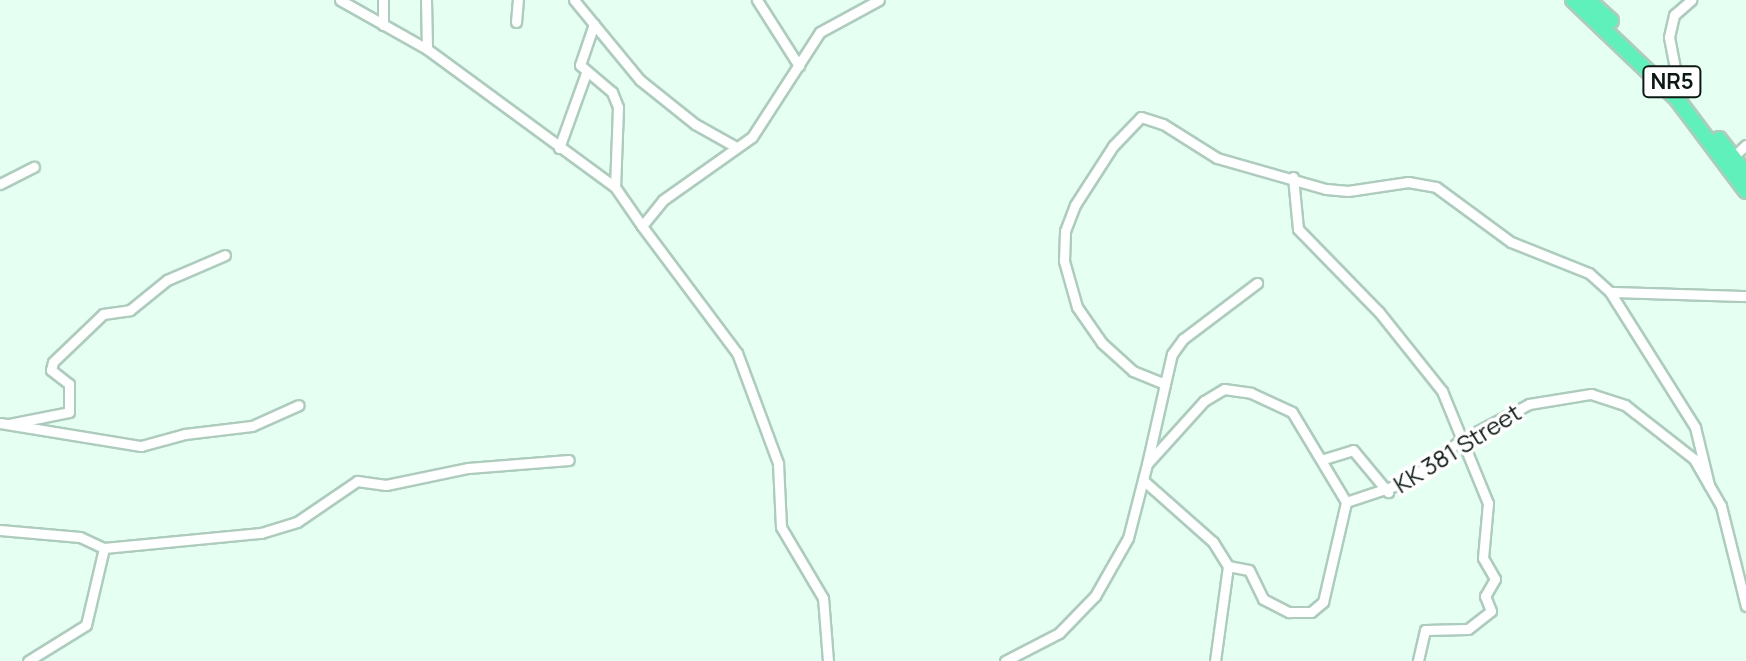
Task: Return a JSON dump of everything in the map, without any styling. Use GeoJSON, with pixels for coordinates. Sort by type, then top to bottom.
{"type":"FeatureCollection","features":[{"type":"Feature","properties":{"kind":"highway","name":"NR5"},"geometry":{"type":"LineString","coordinates":[[1573,0],[1677,99],[1746,191]]}},
{"type":"Feature","properties":{"kind":"highway","name":"NR5"},"geometry":{"type":"LineString","coordinates":[[1588,0],[1679,89],[1746,174]]}},
{"type":"Feature","properties":{"kind":"street"},"geometry":{"type":"LineString","coordinates":[[340,0],[427,49],[615,187],[737,353],[778,463],[781,527],[823,598],[828,661]]}},
{"type":"Feature","properties":{"kind":"street"},"geometry":{"type":"LineString","coordinates":[[383,0],[383,25]]}},
{"type":"Feature","properties":{"kind":"street"},"geometry":{"type":"LineString","coordinates":[[426,0],[427,49]]}},
{"type":"Feature","properties":{"kind":"street"},"geometry":{"type":"LineString","coordinates":[[516,22],[518,0]]}},
{"type":"Feature","properties":{"kind":"street"},"geometry":{"type":"LineString","coordinates":[[574,0],[640,80],[702,129],[736,147]]}},
{"type":"Feature","properties":{"kind":"street"},"geometry":{"type":"LineString","coordinates":[[757,0],[799,66]]}},
{"type":"Feature","properties":{"kind":"street"},"geometry":{"type":"LineString","coordinates":[[642,226],[663,200],[757,130],[820,32],[879,0]]}},
{"type":"Feature","properties":{"kind":"street"},"geometry":{"type":"LineString","coordinates":[[1679,89],[1669,37],[1674,15],[1691,0]]}},
{"type":"Feature","properties":{"kind":"street"},"geometry":{"type":"LineString","coordinates":[[594,24],[580,65],[612,92],[618,107],[615,187]]}},
{"type":"Feature","properties":{"kind":"street"},"geometry":{"type":"LineString","coordinates":[[559,148],[586,73]]}},
{"type":"Feature","properties":{"kind":"street"},"geometry":{"type":"LineString","coordinates":[[1165,384],[1133,371],[1102,343],[1077,307],[1065,270],[1068,221],[1131,124],[1141,117],[1152,119],[1217,158],[1339,191],[1408,182],[1436,187],[1498,235],[1589,273],[1610,292],[1695,427],[1709,485]]}},
{"type":"Feature","properties":{"kind":"street"},"geometry":{"type":"LineString","coordinates":[[1734,156],[1746,145]]}},
{"type":"Feature","properties":{"kind":"street"},"geometry":{"type":"LineString","coordinates":[[0,184],[34,167]]}},
{"type":"Feature","properties":{"kind":"street"},"geometry":{"type":"LineString","coordinates":[[1293,177],[1298,229],[1379,312],[1442,391],[1490,513],[1483,558],[1495,579],[1485,596],[1491,611],[1468,629],[1426,628],[1418,661]]}},
{"type":"Feature","properties":{"kind":"street"},"geometry":{"type":"LineString","coordinates":[[5,424],[69,412],[69,384],[51,370],[53,362],[103,314],[130,310],[167,280],[225,255]]}},
{"type":"Feature","properties":{"kind":"street"},"geometry":{"type":"LineString","coordinates":[[1005,661],[1059,633],[1095,596],[1128,538],[1172,354],[1183,339],[1257,283]]}},
{"type":"Feature","properties":{"kind":"street"},"geometry":{"type":"LineString","coordinates":[[1610,292],[1746,296]]}},
{"type":"Feature","properties":{"kind":"street"},"geometry":{"type":"LineString","coordinates":[[1147,464],[1204,401],[1224,389],[1284,407],[1324,459],[1346,502],[1319,609],[1277,608],[1263,599],[1249,570],[1228,566]]}},
{"type":"Feature","properties":{"kind":"street","name":"KK 381 Street"},"geometry":{"type":"LineString","coordinates":[[1346,502],[1388,492],[1461,440],[1529,404],[1591,394],[1625,405],[1694,459],[1721,506],[1746,606]]}},
{"type":"Feature","properties":{"kind":"street"},"geometry":{"type":"LineString","coordinates":[[5,424],[141,446],[252,426],[299,405]]}},
{"type":"Feature","properties":{"kind":"street"},"geometry":{"type":"LineString","coordinates":[[1324,459],[1353,450],[1388,492]]}},
{"type":"Feature","properties":{"kind":"street"},"geometry":{"type":"LineString","coordinates":[[0,530],[80,537],[104,548],[283,528],[357,481],[386,485],[468,468],[569,460]]}},
{"type":"Feature","properties":{"kind":"street"},"geometry":{"type":"LineString","coordinates":[[1143,480],[1213,542],[1228,566],[1215,661]]}},
{"type":"Feature","properties":{"kind":"street"},"geometry":{"type":"LineString","coordinates":[[28,661],[86,625],[104,548]]}}]}
